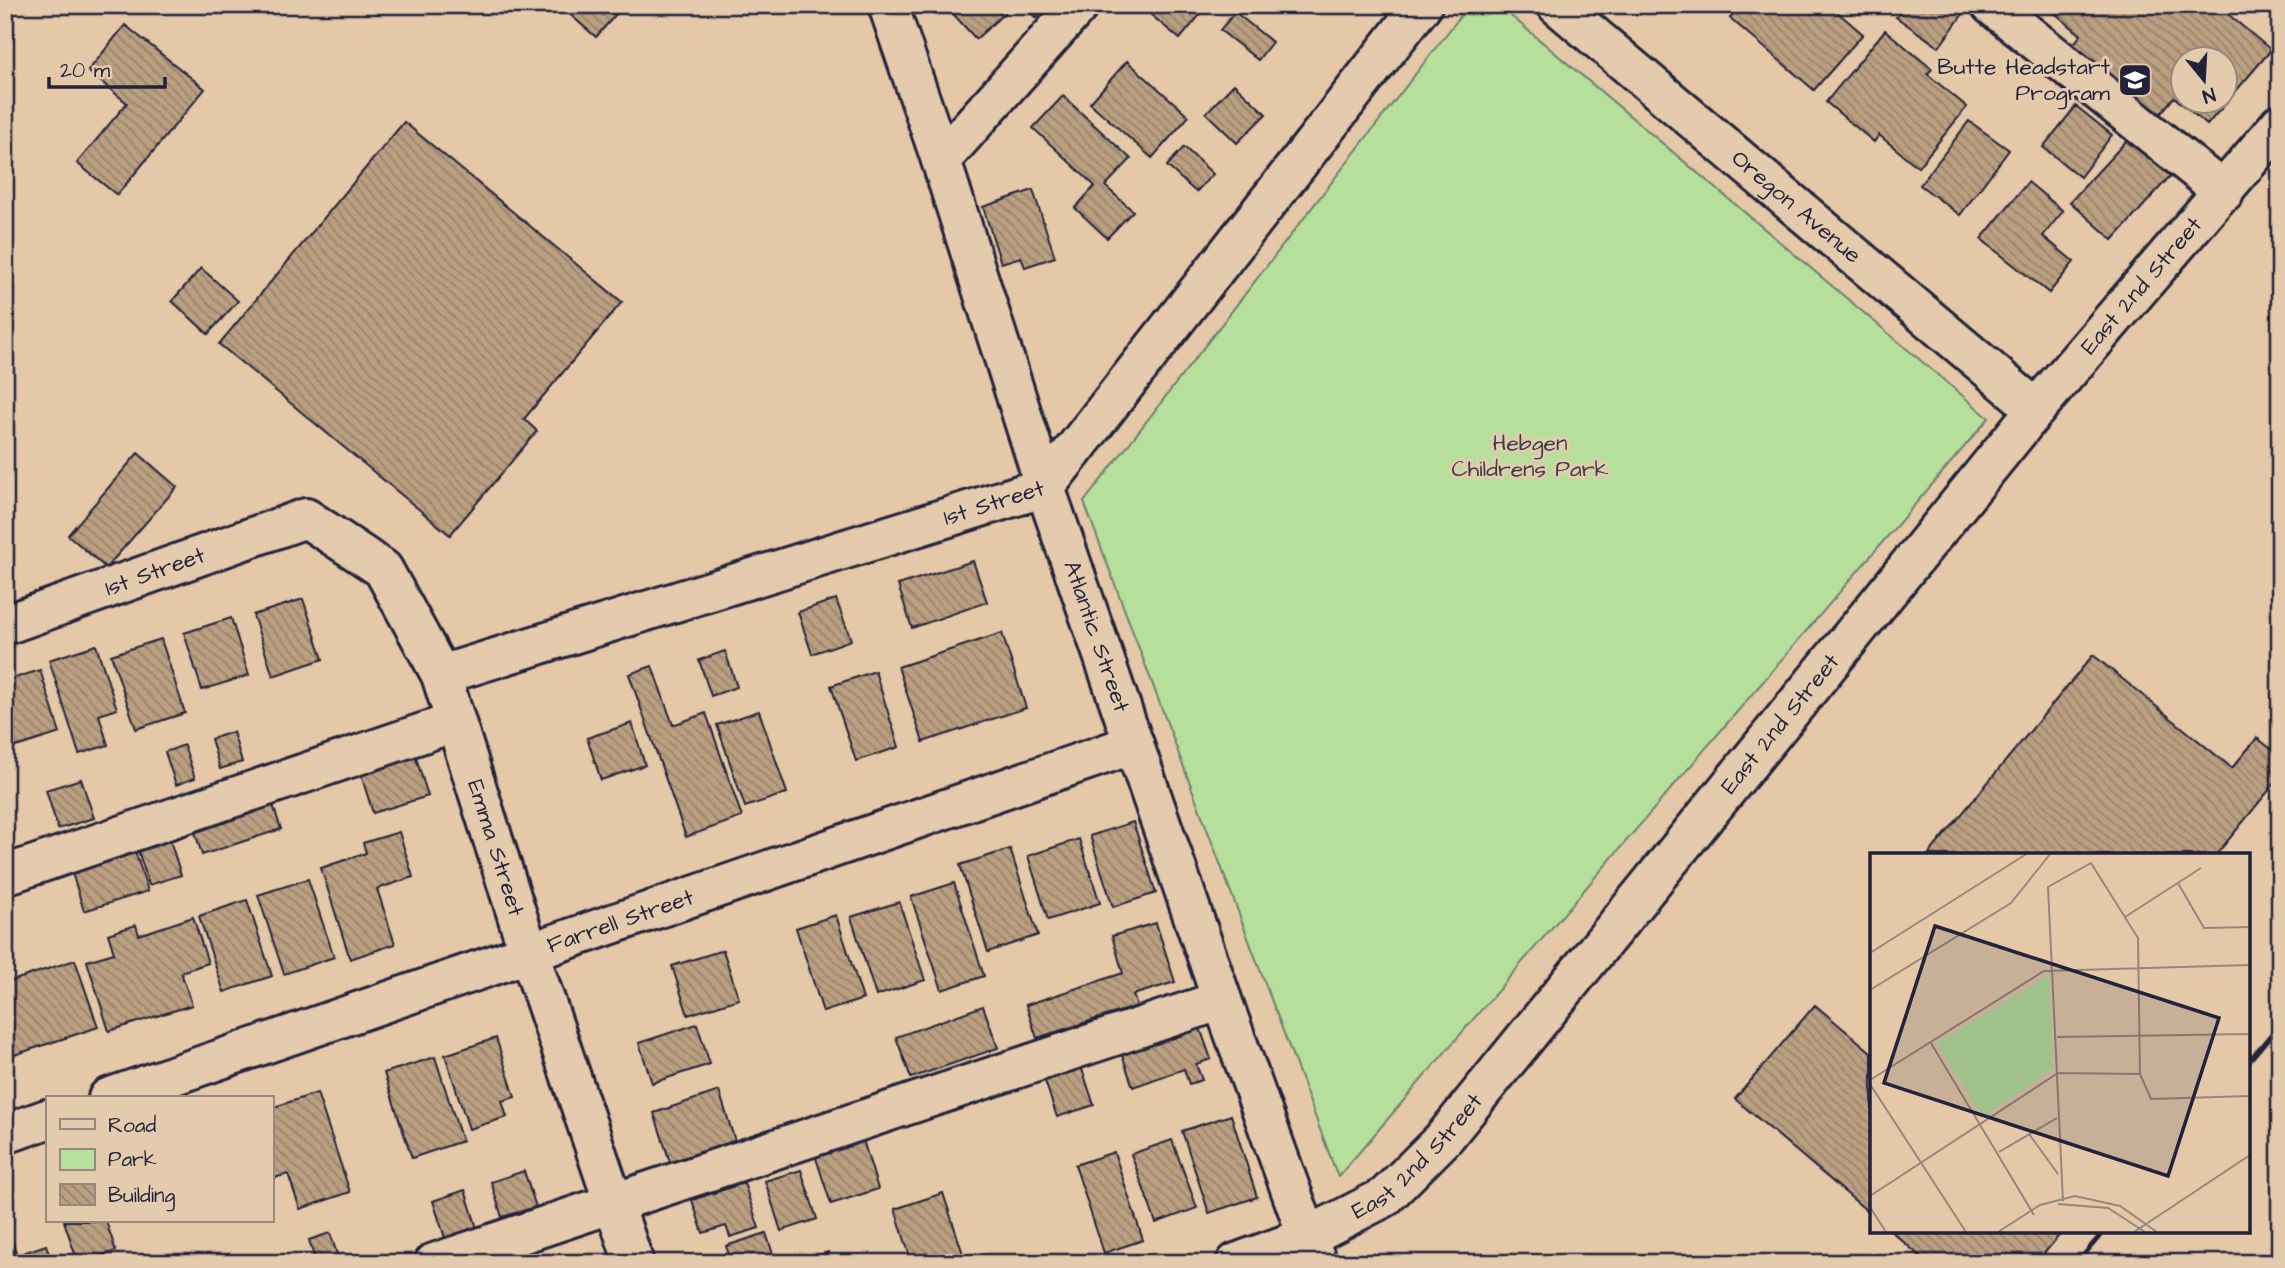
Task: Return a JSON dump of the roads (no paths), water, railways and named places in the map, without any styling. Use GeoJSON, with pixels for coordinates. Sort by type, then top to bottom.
{"type":"FeatureCollection","features":[{"type":"Feature","properties":{"kind":"street","name":"Atlantic Street"},"geometry":{"type":"LineString","coordinates":[[888,5],[941,160],[1045,487],[1222,1000],[1312,1250]]}},
{"type":"Feature","properties":{"kind":"street"},"geometry":{"type":"LineString","coordinates":[[941,160],[1079,5]]}},
{"type":"Feature","properties":{"kind":"street","name":"1st Street"},"geometry":{"type":"LineString","coordinates":[[441,676],[1045,487],[1422,5]]}},
{"type":"Feature","properties":{"kind":"street","name":"Oregon Avenue"},"geometry":{"type":"LineString","coordinates":[[1557,5],[2036,409]]}},
{"type":"Feature","properties":{"kind":"street"},"geometry":{"type":"LineString","coordinates":[[1991,5],[2224,192]]}},
{"type":"Feature","properties":{"kind":"street","name":"East 2nd Street"},"geometry":{"type":"LineString","coordinates":[[1236,1263],[1312,1250],[1385,1197],[1444,1138],[2036,409],[2280,124]]}},
{"type":"Feature","properties":{"kind":"street","name":"1st Street"},"geometry":{"type":"LineString","coordinates":[[5,625],[306,518]]}},
{"type":"Feature","properties":{"kind":"street","name":"Emma Street"},"geometry":{"type":"LineString","coordinates":[[306,518],[383,569],[441,676],[529,953],[634,1263]]}},
{"type":"Feature","properties":{"kind":"street"},"geometry":{"type":"LineString","coordinates":[[5,875],[455,722]]}},
{"type":"Feature","properties":{"kind":"street","name":"Farrell Street"},"geometry":{"type":"LineString","coordinates":[[114,1096],[1134,744]]}},
{"type":"Feature","properties":{"kind":"street"},"geometry":{"type":"LineString","coordinates":[[434,1263],[1222,1000]]}},
{"type":"Feature","properties":{"kind":"street"},"geometry":{"type":"LineString","coordinates":[[5,1134],[46,1119]]}},
{"type":"Feature","properties":{"kind":"railway"},"geometry":{"type":"LineString","coordinates":[[2250,1060],[2280,1024]]}},
{"type":"Feature","properties":{"kind":"railway"},"geometry":{"type":"LineString","coordinates":[[2077,1263],[2102,1233]]}},
{"type":"Feature","properties":{"kind":"place","name":"Butte Headstart Program"},"geometry":{"type":"Point","coordinates":[2135,80]}},
{"type":"Feature","properties":{"kind":"park label","name":"Hebgen Childrens Park"},"geometry":{"type":"Point","coordinates":[1530,456]}}]}
